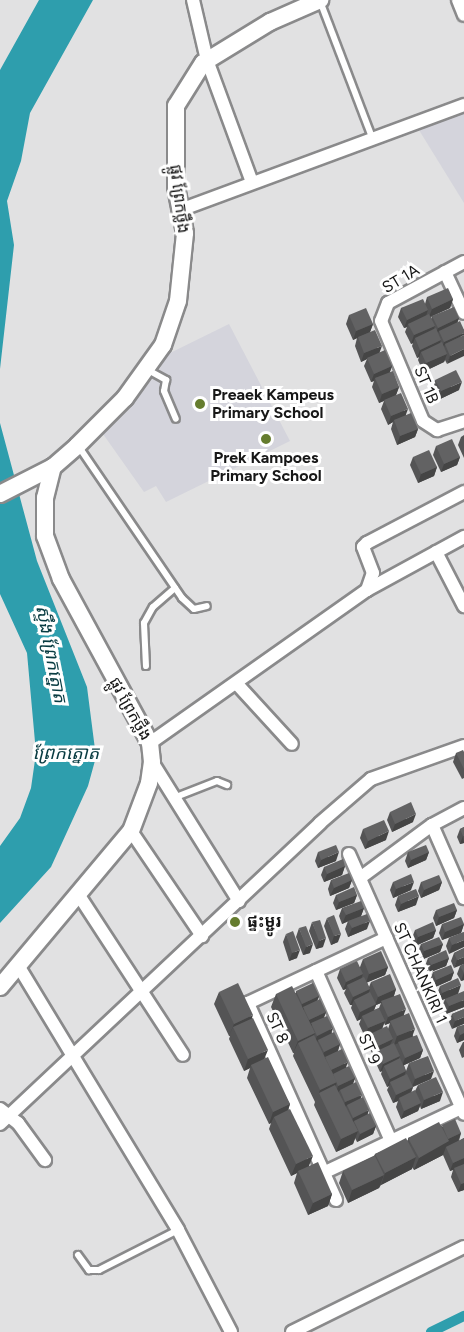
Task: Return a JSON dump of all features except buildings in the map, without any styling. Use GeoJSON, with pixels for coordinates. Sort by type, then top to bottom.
{"type":"FeatureCollection","features":[{"type":"Feature","properties":{"kind":"street"},"geometry":{"type":"LineString","coordinates":[[193,0],[207,60],[252,182]]}},
{"type":"Feature","properties":{"kind":"street","name":"ផ្លូវ ព្រែកថ្លឹង"},"geometry":{"type":"LineString","coordinates":[[0,494],[53,467],[77,446],[148,370],[163,345],[178,301],[185,233],[180,210],[173,144],[176,106],[207,60],[270,22],[320,0]]}},
{"type":"Feature","properties":{"kind":"street"},"geometry":{"type":"LineString","coordinates":[[458,0],[464,15]]}},
{"type":"Feature","properties":{"kind":"street"},"geometry":{"type":"LineString","coordinates":[[180,210],[372,137],[464,105]]}},
{"type":"Feature","properties":{"kind":"street","name":"ST 1A"},"geometry":{"type":"LineString","coordinates":[[381,321],[388,303],[464,262]]}},
{"type":"Feature","properties":{"kind":"street","name":"ST 1A"},"geometry":{"type":"LineString","coordinates":[[445,272],[464,313]]}},
{"type":"Feature","properties":{"kind":"street","name":"ST 1B"},"geometry":{"type":"LineString","coordinates":[[381,321],[423,421],[437,430],[464,421]]}},
{"type":"Feature","properties":{"kind":"street","name":"ផ្លូវ ព្រែកថ្លឹង"},"geometry":{"type":"LineString","coordinates":[[0,987],[131,831],[149,783],[152,762],[150,743],[61,579],[45,536],[45,498],[53,467]]}},
{"type":"Feature","properties":{"kind":"street"},"geometry":{"type":"LineString","coordinates":[[367,590],[373,573],[363,547],[464,492]]}},
{"type":"Feature","properties":{"kind":"street"},"geometry":{"type":"LineString","coordinates":[[150,743],[237,684],[367,590],[464,537]]}},
{"type":"Feature","properties":{"kind":"street"},"geometry":{"type":"LineString","coordinates":[[436,552],[464,606]]}},
{"type":"Feature","properties":{"kind":"street"},"geometry":{"type":"LineString","coordinates":[[237,684],[292,744]]}},
{"type":"Feature","properties":{"kind":"street"},"geometry":{"type":"LineString","coordinates":[[45,1160],[18,1123],[2,1117],[74,1057],[320,822],[372,779],[464,746]]}},
{"type":"Feature","properties":{"kind":"street"},"geometry":{"type":"LineString","coordinates":[[152,762],[176,796],[239,901]]}},
{"type":"Feature","properties":{"kind":"street"},"geometry":{"type":"LineString","coordinates":[[360,878],[432,825],[464,808]]}},
{"type":"Feature","properties":{"kind":"street"},"geometry":{"type":"LineString","coordinates":[[432,825],[464,897]]}},
{"type":"Feature","properties":{"kind":"street"},"geometry":{"type":"LineString","coordinates":[[131,831],[202,936]]}},
{"type":"Feature","properties":{"kind":"street","name":"ST CHANKIRI 1"},"geometry":{"type":"LineString","coordinates":[[349,854],[463,1111]]}},
{"type":"Feature","properties":{"kind":"street"},"geometry":{"type":"LineString","coordinates":[[78,894],[183,1055]]}},
{"type":"Feature","properties":{"kind":"street","name":"ST 8"},"geometry":{"type":"LineString","coordinates":[[336,1200],[248,1003],[386,938]]}},
{"type":"Feature","properties":{"kind":"street"},"geometry":{"type":"LineString","coordinates":[[19,966],[178,1230],[231,1332]]}},
{"type":"Feature","properties":{"kind":"street","name":"ST 9"},"geometry":{"type":"LineString","coordinates":[[316,971],[391,1141]]}},
{"type":"Feature","properties":{"kind":"street"},"geometry":{"type":"LineString","coordinates":[[323,1173],[463,1111]]}},
{"type":"Feature","properties":{"kind":"street"},"geometry":{"type":"LineString","coordinates":[[292,1332],[464,1247]]}},
{"type":"Feature","properties":{"kind":"lane"},"geometry":{"type":"LineString","coordinates":[[320,0],[372,137]]}},
{"type":"Feature","properties":{"kind":"lane"},"geometry":{"type":"LineString","coordinates":[[148,370],[166,380],[164,391],[176,419]]}},
{"type":"Feature","properties":{"kind":"lane"},"geometry":{"type":"LineString","coordinates":[[77,446],[175,588],[194,609],[207,606]]}},
{"type":"Feature","properties":{"kind":"lane"},"geometry":{"type":"LineString","coordinates":[[146,666],[144,623],[153,607],[175,588]]}},
{"type":"Feature","properties":{"kind":"lane"},"geometry":{"type":"LineString","coordinates":[[176,796],[211,782],[226,785]]}},
{"type":"Feature","properties":{"kind":"lane"},"geometry":{"type":"LineString","coordinates":[[78,1255],[89,1270],[99,1270],[178,1230]]}},
{"type":"Feature","properties":{"kind":"shaded area"},"geometry":{"type":"Polygon","coordinates":[[[464,102],[464,203],[414,122],[464,102]]]}},
{"type":"Feature","properties":{"kind":"shaded area","name":"Preaek Kampeus Primary School"},"geometry":{"type":"Polygon","coordinates":[[[229,324],[290,441],[166,502],[156,486],[144,492],[103,434],[158,373],[166,355],[229,324]]]}},
{"type":"Feature","properties":{"kind":"water"},"geometry":{"type":"Polygon","coordinates":[[[39,0],[93,0],[30,113],[21,161],[7,201],[14,245],[0,369],[0,70],[39,0]]]}},
{"type":"Feature","properties":{"kind":"water","name":"ព្រែកត្នោត"},"geometry":{"type":"Polygon","coordinates":[[[0,423],[37,561],[87,687],[96,757],[88,786],[51,867],[0,923],[0,846],[20,818],[31,788],[36,753],[27,653],[0,594],[0,423]]]}},
{"type":"Feature","properties":{"kind":"waterway"},"geometry":{"type":"LineString","coordinates":[[431,1332],[464,1316]]}},
{"type":"Feature","properties":{"kind":"place","name":"Preaek Kampeus Primary School"},"geometry":{"type":"Point","coordinates":[200,404]}},
{"type":"Feature","properties":{"kind":"place","name":"Prek Kampoes Primary School"},"geometry":{"type":"Point","coordinates":[266,439]}},
{"type":"Feature","properties":{"kind":"place","name":"ផ្ទះម្ជូរ"},"geometry":{"type":"Point","coordinates":[235,922]}},
{"type":"Feature","properties":{"kind":"water label","name":"ស្ទឹង ព្រែកត្នោត"},"geometry":{"type":"Point","coordinates":[51,654]}}]}
